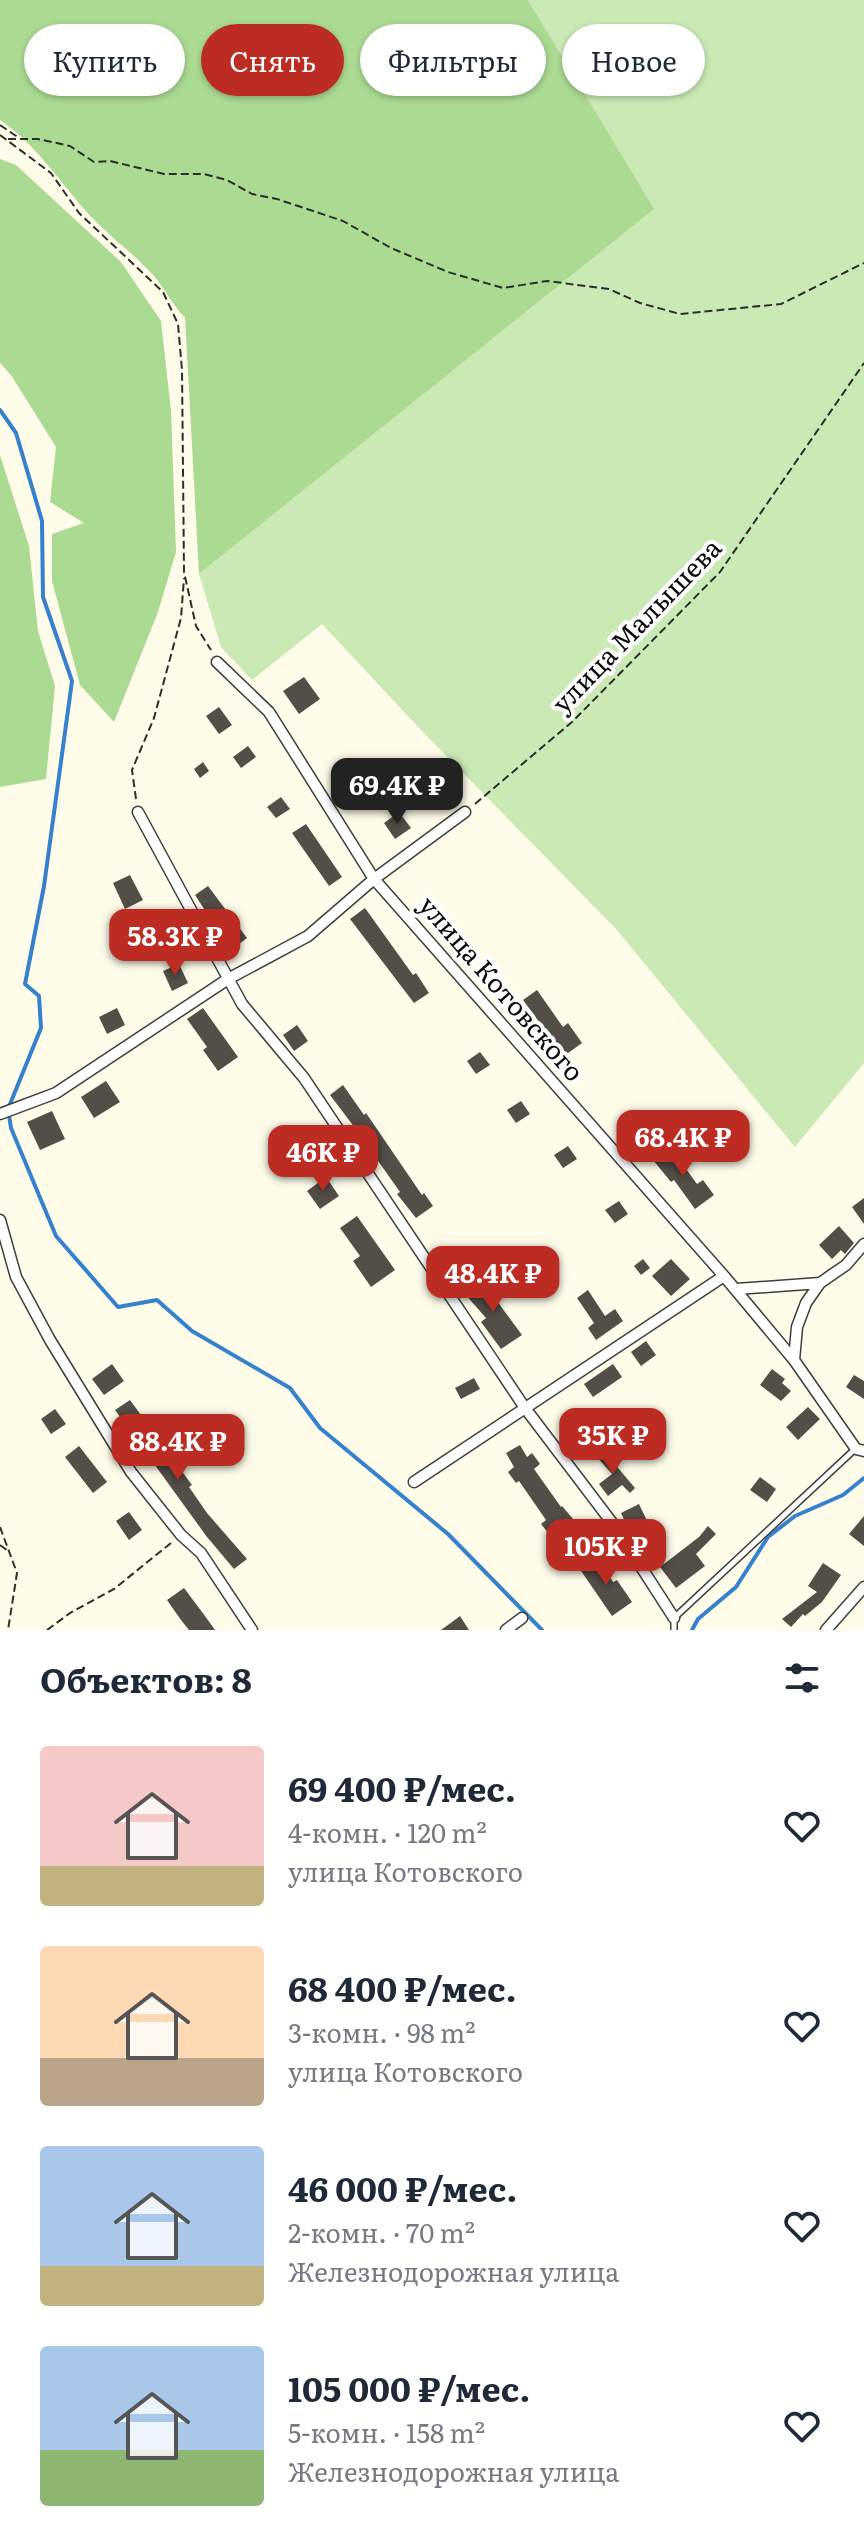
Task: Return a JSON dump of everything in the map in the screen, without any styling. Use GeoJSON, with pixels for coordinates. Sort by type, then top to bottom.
{"type":"FeatureCollection","features":[{"type":"Feature","properties":{"kind":"street","name":"улица Котовского"},"geometry":{"type":"LineString","coordinates":[[217,662],[269,712],[374,879],[736,1289],[794,1360],[860,1450]]}},
{"type":"Feature","properties":{"kind":"street"},"geometry":{"type":"LineString","coordinates":[[138,812],[242,1004],[304,1078],[525,1408],[616,1528],[674,1624]]}},
{"type":"Feature","properties":{"kind":"street"},"geometry":{"type":"LineString","coordinates":[[0,1114],[56,1093],[228,979],[308,936],[374,879],[465,812]]}},
{"type":"Feature","properties":{"kind":"street"},"geometry":{"type":"LineString","coordinates":[[0,1220],[16,1277],[50,1340],[131,1472],[181,1535],[201,1553],[252,1630]]}},
{"type":"Feature","properties":{"kind":"street"},"geometry":{"type":"LineString","coordinates":[[794,1360],[797,1327],[806,1303],[820,1283],[846,1265],[864,1244]]}},
{"type":"Feature","properties":{"kind":"street"},"geometry":{"type":"LineString","coordinates":[[414,1482],[724,1276]]}},
{"type":"Feature","properties":{"kind":"street"},"geometry":{"type":"LineString","coordinates":[[736,1289],[820,1283]]}},
{"type":"Feature","properties":{"kind":"street"},"geometry":{"type":"LineString","coordinates":[[826,1630],[864,1587]]}},
{"type":"Feature","properties":{"kind":"street"},"geometry":{"type":"LineString","coordinates":[[506,1630],[522,1618]]}},
{"type":"Feature","properties":{"kind":"lane"},"geometry":{"type":"LineString","coordinates":[[674,1624],[860,1450]]}},
{"type":"Feature","properties":{"kind":"path"},"geometry":{"type":"LineString","coordinates":[[0,125],[22,139]]}},
{"type":"Feature","properties":{"kind":"path"},"geometry":{"type":"LineString","coordinates":[[0,135],[51,173],[79,213],[163,292],[178,324],[182,370],[184,572],[181,618],[154,718],[132,770],[138,812]]}},
{"type":"Feature","properties":{"kind":"path"},"geometry":{"type":"LineString","coordinates":[[8,139],[38,139],[70,146],[94,162],[110,161],[164,174],[204,174],[227,180],[252,194],[343,221],[391,248],[448,272],[503,288],[547,281],[609,289],[640,303],[680,314],[781,304],[864,263]]}},
{"type":"Feature","properties":{"kind":"path","name":"улица Малышева"},"geometry":{"type":"LineString","coordinates":[[465,812],[572,722],[720,572],[864,363]]}},
{"type":"Feature","properties":{"kind":"path"},"geometry":{"type":"LineString","coordinates":[[184,572],[196,626],[217,662]]}},
{"type":"Feature","properties":{"kind":"path"},"geometry":{"type":"LineString","coordinates":[[0,1527],[17,1573],[8,1630]]}},
{"type":"Feature","properties":{"kind":"path"},"geometry":{"type":"LineString","coordinates":[[47,1630],[70,1613],[114,1589],[181,1535]]}},
{"type":"Feature","properties":{"kind":"path"},"geometry":{"type":"LineString","coordinates":[[0,1545],[9,1552]]}},
{"type":"Feature","properties":{"kind":"green space"},"geometry":{"type":"Polygon","coordinates":[[[0,0],[528,0],[542,24],[360,24],[360,96],[546,96],[546,30],[562,56],[562,96],[586,96],[654,209],[199,574],[185,317],[152,274],[93,218],[35,151],[0,120],[0,0]]]}},
{"type":"Feature","properties":{"kind":"green space"},"geometry":{"type":"Polygon","coordinates":[[[528,0],[864,0],[864,1063],[795,1147],[617,930],[322,624],[252,680],[221,647],[199,574],[653,209],[585,96],[705,96],[705,24],[562,24],[562,57],[546,30],[546,24],[542,24],[528,0]]]}},
{"type":"Feature","properties":{"kind":"green space"},"geometry":{"type":"Polygon","coordinates":[[[0,159],[16,165],[121,262],[161,321],[171,411],[176,552],[158,612],[114,722],[80,685],[52,581],[52,534],[84,523],[50,502],[56,447],[11,375],[0,363],[0,159]]]}},
{"type":"Feature","properties":{"kind":"green space"},"geometry":{"type":"Polygon","coordinates":[[[0,455],[29,546],[38,631],[55,686],[46,779],[0,787],[0,455]]]}},
{"type":"Feature","properties":{"kind":"building"},"geometry":{"type":"Polygon","coordinates":[[[304,677],[320,699],[299,714],[283,691],[304,677]]]}},
{"type":"Feature","properties":{"kind":"building"},"geometry":{"type":"Polygon","coordinates":[[[219,707],[232,725],[219,734],[206,716],[219,707]]]}},
{"type":"Feature","properties":{"kind":"building"},"geometry":{"type":"Polygon","coordinates":[[[248,746],[256,757],[241,768],[233,757],[248,746]]]}},
{"type":"Feature","properties":{"kind":"building"},"geometry":{"type":"Polygon","coordinates":[[[203,762],[209,771],[200,778],[194,769],[203,762]]]}},
{"type":"Feature","properties":{"kind":"building"},"geometry":{"type":"Polygon","coordinates":[[[369,777],[378,790],[364,799],[355,787],[369,777]]]}},
{"type":"Feature","properties":{"kind":"building"},"geometry":{"type":"Polygon","coordinates":[[[281,797],[290,809],[276,818],[267,807],[281,797]]]}},
{"type":"Feature","properties":{"kind":"building"},"geometry":{"type":"Polygon","coordinates":[[[399,812],[411,828],[395,839],[384,823],[399,812]]]}},
{"type":"Feature","properties":{"kind":"building"},"geometry":{"type":"Polygon","coordinates":[[[306,824],[342,877],[329,886],[292,833],[306,824]]]}},
{"type":"Feature","properties":{"kind":"building"},"geometry":{"type":"Polygon","coordinates":[[[130,875],[143,900],[125,909],[113,883],[130,875]]]}},
{"type":"Feature","properties":{"kind":"building"},"geometry":{"type":"Polygon","coordinates":[[[208,886],[247,938],[231,950],[195,895],[208,886]]]}},
{"type":"Feature","properties":{"kind":"building"},"geometry":{"type":"Polygon","coordinates":[[[365,908],[429,993],[414,1003],[350,919],[365,908]]]}},
{"type":"Feature","properties":{"kind":"building"},"geometry":{"type":"Polygon","coordinates":[[[140,933],[144,942],[131,948],[127,939],[140,933]]]}},
{"type":"Feature","properties":{"kind":"building"},"geometry":{"type":"Polygon","coordinates":[[[162,936],[168,948],[155,954],[149,943],[162,936]]]}},
{"type":"Feature","properties":{"kind":"building"},"geometry":{"type":"Polygon","coordinates":[[[179,964],[188,983],[172,991],[163,971],[179,964]]]}},
{"type":"Feature","properties":{"kind":"building"},"geometry":{"type":"Polygon","coordinates":[[[537,990],[563,1027],[568,1023],[582,1043],[564,1056],[523,1000],[537,990]]]}},
{"type":"Feature","properties":{"kind":"building"},"geometry":{"type":"Polygon","coordinates":[[[117,1008],[125,1025],[107,1034],[99,1017],[117,1008]]]}},
{"type":"Feature","properties":{"kind":"building"},"geometry":{"type":"Polygon","coordinates":[[[203,1008],[238,1057],[218,1071],[203,1050],[207,1047],[187,1019],[203,1008]]]}},
{"type":"Feature","properties":{"kind":"building"},"geometry":{"type":"Polygon","coordinates":[[[297,1025],[308,1041],[294,1051],[283,1035],[297,1025]]]}},
{"type":"Feature","properties":{"kind":"building"},"geometry":{"type":"Polygon","coordinates":[[[480,1052],[490,1065],[476,1074],[467,1061],[480,1052]]]}},
{"type":"Feature","properties":{"kind":"building"},"geometry":{"type":"Polygon","coordinates":[[[106,1081],[120,1102],[94,1118],[81,1097],[106,1081]]]}},
{"type":"Feature","properties":{"kind":"building"},"geometry":{"type":"Polygon","coordinates":[[[343,1085],[433,1206],[416,1218],[397,1194],[400,1192],[377,1157],[330,1095],[343,1085]]]}},
{"type":"Feature","properties":{"kind":"building"},"geometry":{"type":"Polygon","coordinates":[[[521,1101],[530,1114],[516,1123],[507,1110],[521,1101]]]}},
{"type":"Feature","properties":{"kind":"building"},"geometry":{"type":"Polygon","coordinates":[[[52,1111],[65,1139],[40,1150],[27,1122],[52,1111]]]}},
{"type":"Feature","properties":{"kind":"building"},"geometry":{"type":"Polygon","coordinates":[[[642,1119],[650,1130],[634,1141],[626,1130],[642,1119]]]}},
{"type":"Feature","properties":{"kind":"building"},"geometry":{"type":"Polygon","coordinates":[[[568,1146],[577,1159],[563,1168],[554,1155],[568,1146]]]}},
{"type":"Feature","properties":{"kind":"building"},"geometry":{"type":"Polygon","coordinates":[[[670,1147],[697,1184],[703,1180],[714,1195],[695,1209],[674,1180],[671,1182],[653,1160],[670,1147]]]}},
{"type":"Feature","properties":{"kind":"building"},"geometry":{"type":"Polygon","coordinates":[[[326,1177],[339,1196],[320,1209],[307,1191],[326,1177]]]}},
{"type":"Feature","properties":{"kind":"building"},"geometry":{"type":"Polygon","coordinates":[[[864,1198],[864,1224],[852,1207],[864,1198]]]}},
{"type":"Feature","properties":{"kind":"building"},"geometry":{"type":"Polygon","coordinates":[[[619,1201],[628,1214],[615,1223],[605,1210],[619,1201]]]}},
{"type":"Feature","properties":{"kind":"building"},"geometry":{"type":"Polygon","coordinates":[[[357,1216],[395,1270],[371,1287],[353,1261],[360,1256],[340,1228],[357,1216]]]}},
{"type":"Feature","properties":{"kind":"building"},"geometry":{"type":"Polygon","coordinates":[[[839,1226],[854,1243],[845,1254],[841,1250],[832,1259],[819,1245],[839,1226]]]}},
{"type":"Feature","properties":{"kind":"building"},"geometry":{"type":"Polygon","coordinates":[[[643,1259],[650,1268],[641,1275],[634,1266],[643,1259]]]}},
{"type":"Feature","properties":{"kind":"building"},"geometry":{"type":"Polygon","coordinates":[[[671,1259],[690,1279],[671,1296],[652,1276],[671,1259]]]}},
{"type":"Feature","properties":{"kind":"building"},"geometry":{"type":"Polygon","coordinates":[[[484,1278],[502,1297],[497,1301],[522,1335],[501,1349],[481,1322],[486,1318],[465,1294],[484,1278]]]}},
{"type":"Feature","properties":{"kind":"building"},"geometry":{"type":"Polygon","coordinates":[[[588,1290],[605,1316],[615,1309],[623,1321],[596,1340],[588,1328],[594,1323],[577,1298],[588,1290]]]}},
{"type":"Feature","properties":{"kind":"building"},"geometry":{"type":"Polygon","coordinates":[[[646,1341],[656,1355],[641,1366],[631,1352],[646,1341]]]}},
{"type":"Feature","properties":{"kind":"building"},"geometry":{"type":"Polygon","coordinates":[[[112,1364],[124,1381],[104,1395],[92,1379],[112,1364]]]}},
{"type":"Feature","properties":{"kind":"building"},"geometry":{"type":"Polygon","coordinates":[[[613,1364],[622,1377],[593,1397],[584,1384],[613,1364]]]}},
{"type":"Feature","properties":{"kind":"building"},"geometry":{"type":"Polygon","coordinates":[[[772,1369],[785,1379],[782,1383],[791,1391],[781,1401],[760,1385],[772,1369]]]}},
{"type":"Feature","properties":{"kind":"building"},"geometry":{"type":"Polygon","coordinates":[[[854,1375],[864,1381],[864,1399],[846,1387],[854,1375]]]}},
{"type":"Feature","properties":{"kind":"building"},"geometry":{"type":"Polygon","coordinates":[[[474,1378],[480,1389],[461,1399],[455,1388],[474,1378]]]}},
{"type":"Feature","properties":{"kind":"building"},"geometry":{"type":"Polygon","coordinates":[[[130,1400],[192,1485],[189,1487],[207,1513],[247,1559],[234,1569],[207,1537],[115,1410],[130,1400]]]}},
{"type":"Feature","properties":{"kind":"building"},"geometry":{"type":"Polygon","coordinates":[[[808,1407],[820,1419],[798,1440],[786,1427],[808,1407]]]}},
{"type":"Feature","properties":{"kind":"building"},"geometry":{"type":"Polygon","coordinates":[[[55,1409],[66,1424],[51,1434],[41,1419],[55,1409]]]}},
{"type":"Feature","properties":{"kind":"building"},"geometry":{"type":"Polygon","coordinates":[[[520,1445],[527,1457],[532,1453],[540,1464],[534,1469],[561,1507],[585,1533],[563,1551],[541,1524],[546,1520],[519,1481],[516,1483],[508,1472],[514,1467],[506,1453],[520,1445]]]}},
{"type":"Feature","properties":{"kind":"building"},"geometry":{"type":"Polygon","coordinates":[[[79,1446],[107,1482],[93,1493],[65,1457],[79,1446]]]}},
{"type":"Feature","properties":{"kind":"building"},"geometry":{"type":"Polygon","coordinates":[[[602,1449],[635,1488],[630,1493],[622,1485],[608,1496],[599,1484],[612,1474],[595,1455],[602,1449]]]}},
{"type":"Feature","properties":{"kind":"building"},"geometry":{"type":"Polygon","coordinates":[[[760,1477],[776,1489],[767,1502],[750,1490],[760,1477]]]}},
{"type":"Feature","properties":{"kind":"building"},"geometry":{"type":"Polygon","coordinates":[[[639,1504],[649,1525],[631,1534],[621,1513],[639,1504]]]}},
{"type":"Feature","properties":{"kind":"building"},"geometry":{"type":"Polygon","coordinates":[[[129,1512],[142,1530],[129,1540],[116,1521],[129,1512]]]}},
{"type":"Feature","properties":{"kind":"building"},"geometry":{"type":"Polygon","coordinates":[[[864,1516],[864,1546],[849,1534],[864,1516]]]}},
{"type":"Feature","properties":{"kind":"building"},"geometry":{"type":"Polygon","coordinates":[[[708,1526],[716,1534],[696,1554],[705,1566],[676,1588],[660,1567],[699,1537],[708,1526]]]}},
{"type":"Feature","properties":{"kind":"building"},"geometry":{"type":"Polygon","coordinates":[[[597,1557],[613,1582],[617,1580],[632,1602],[612,1616],[579,1568],[597,1557]]]}},
{"type":"Feature","properties":{"kind":"building"},"geometry":{"type":"Polygon","coordinates":[[[823,1563],[841,1575],[822,1602],[805,1616],[803,1614],[791,1627],[782,1619],[817,1592],[808,1586],[823,1563]]]}},
{"type":"Feature","properties":{"kind":"building"},"geometry":{"type":"Polygon","coordinates":[[[184,1588],[215,1630],[189,1630],[181,1620],[167,1600],[184,1588]]]}},
{"type":"Feature","properties":{"kind":"building"},"geometry":{"type":"Polygon","coordinates":[[[460,1616],[469,1630],[441,1630],[452,1622],[460,1616]]]}},
{"type":"Feature","properties":{"kind":"waterway"},"geometry":{"type":"LineString","coordinates":[[0,410],[16,433],[42,521],[43,597],[72,681],[44,886],[25,984],[39,996],[41,1028],[8,1109],[11,1128],[56,1236],[118,1307],[157,1300],[192,1331],[290,1388],[320,1428],[448,1534],[542,1630]]}},
{"type":"Feature","properties":{"kind":"waterway"},"geometry":{"type":"LineString","coordinates":[[692,1630],[698,1619],[736,1587],[768,1537],[795,1516],[843,1495],[864,1478]]}}]}
